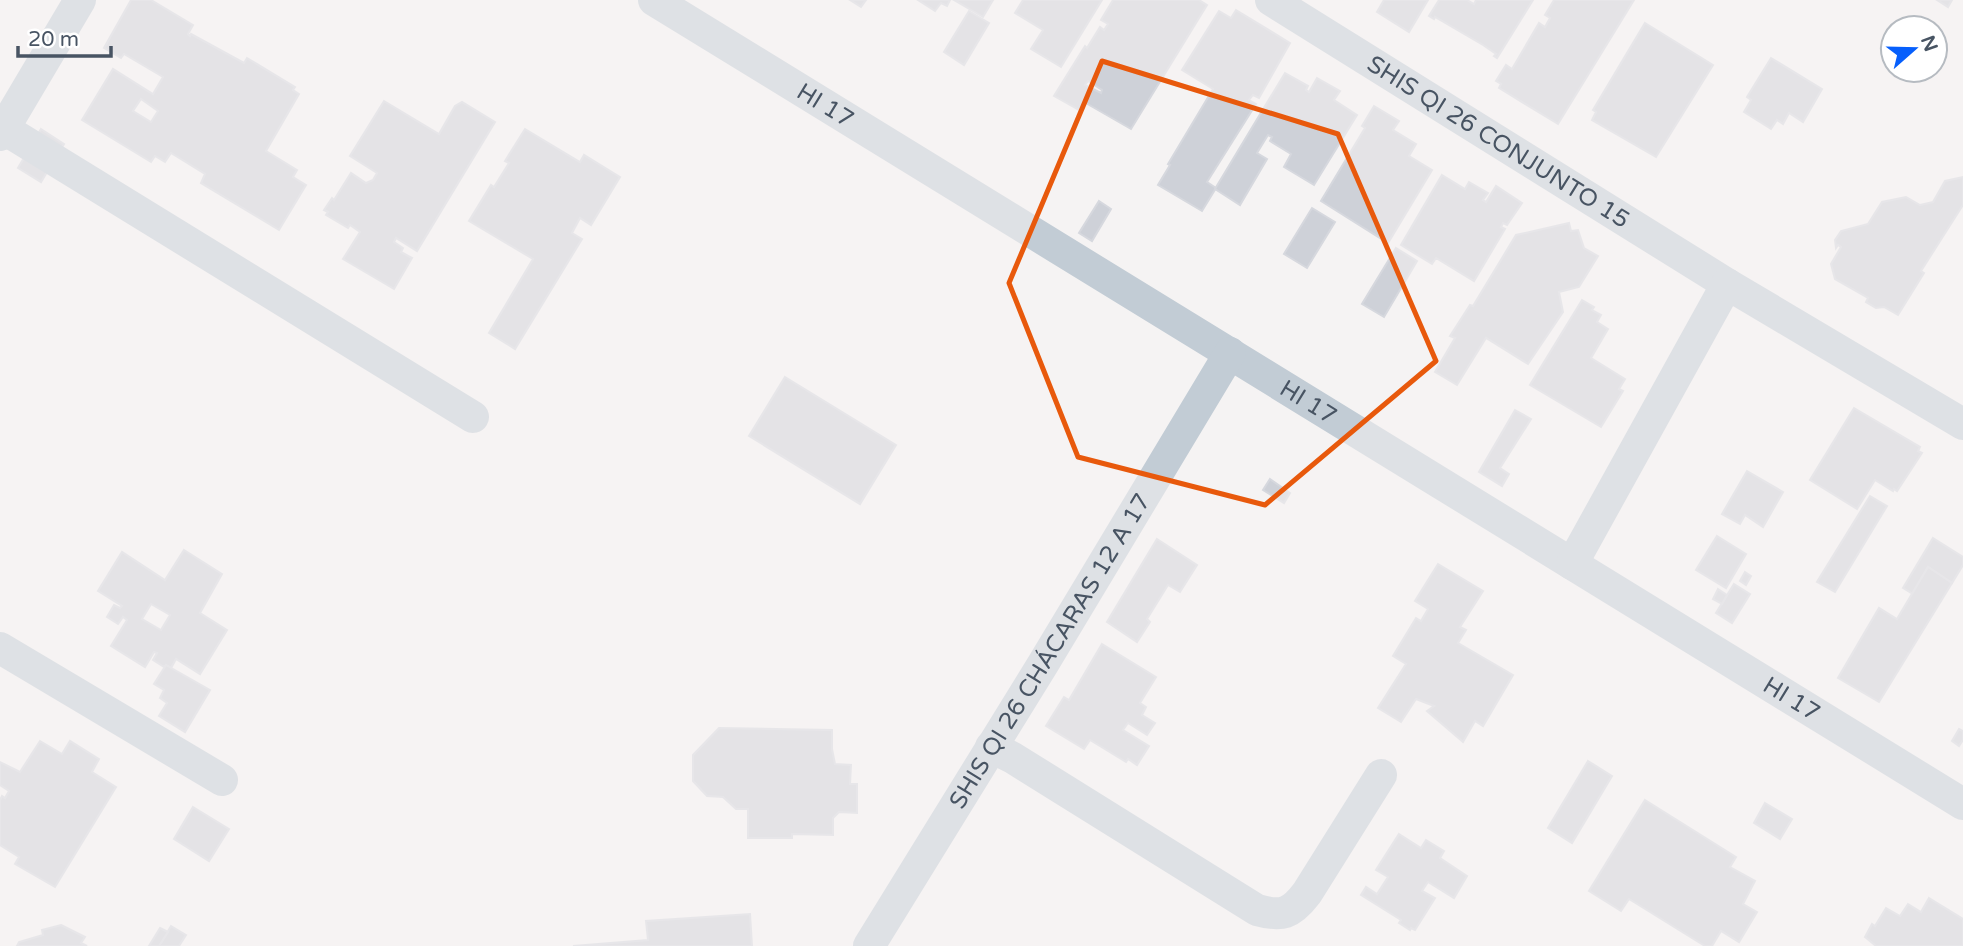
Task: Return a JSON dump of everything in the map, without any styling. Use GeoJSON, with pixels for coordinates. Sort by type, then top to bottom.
{"type":"FeatureCollection","features":[{"type":"Feature","properties":{"kind":"street"},"geometry":{"type":"LineString","coordinates":[[80,0],[2,132],[473,416]]}},
{"type":"Feature","properties":{"kind":"street","name":"HI 17"},"geometry":{"type":"LineString","coordinates":[[654,0],[1963,804]]}},
{"type":"Feature","properties":{"kind":"street","name":"SHIS QI 26 CONJUNTO 15"},"geometry":{"type":"LineString","coordinates":[[1271,0],[1727,284],[1963,424]]}},
{"type":"Feature","properties":{"kind":"street"},"geometry":{"type":"LineString","coordinates":[[1572,564],[1727,284]]}},
{"type":"Feature","properties":{"kind":"street","name":"SHIS QI 26 CHÁCARAS 12 A 17"},"geometry":{"type":"LineString","coordinates":[[869,946],[1230,353]]}},
{"type":"Feature","properties":{"kind":"street"},"geometry":{"type":"LineString","coordinates":[[0,648],[222,780]]}},
{"type":"Feature","properties":{"kind":"street"},"geometry":{"type":"LineString","coordinates":[[992,747],[1257,910],[1272,914],[1296,908],[1381,775]]}},
{"type":"Feature","properties":{"kind":"highlighted area"},"geometry":{"type":"Polygon","coordinates":[[[1102,61],[1338,134],[1436,361],[1265,505],[1078,457],[1009,283],[1102,61]]]}},
{"type":"Feature","properties":{"kind":"building"},"geometry":{"type":"Polygon","coordinates":[[[131,0],[151,0],[193,25],[188,34],[190,36],[191,34],[244,63],[247,58],[295,87],[293,90],[299,94],[266,151],[297,170],[293,177],[306,185],[279,230],[201,183],[205,174],[171,153],[165,162],[155,156],[151,162],[82,120],[113,69],[153,94],[163,77],[124,54],[121,58],[104,48],[131,0]],[[141,99],[133,111],[151,122],[158,111],[141,99]]]}},
{"type":"Feature","properties":{"kind":"building"},"geometry":{"type":"Polygon","coordinates":[[[850,0],[866,0],[861,7],[850,0]]]}},
{"type":"Feature","properties":{"kind":"building"},"geometry":{"type":"Polygon","coordinates":[[[918,0],[950,0],[947,6],[941,3],[935,11],[918,0]]]}},
{"type":"Feature","properties":{"kind":"building"},"geometry":{"type":"Polygon","coordinates":[[[954,0],[993,0],[983,17],[954,0]]]}},
{"type":"Feature","properties":{"kind":"building"},"geometry":{"type":"Polygon","coordinates":[[[1023,0],[1102,0],[1061,67],[1031,49],[1043,30],[1015,13],[1023,0]]]}},
{"type":"Feature","properties":{"kind":"building"},"geometry":{"type":"Polygon","coordinates":[[[1113,0],[1199,0],[1207,5],[1131,129],[1084,102],[1079,110],[1054,96],[1085,46],[1087,48],[1100,27],[1104,30],[1108,24],[1101,20],[1113,0]],[[1088,81],[1085,85],[1101,93],[1102,90],[1088,81]]]}},
{"type":"Feature","properties":{"kind":"building"},"geometry":{"type":"Polygon","coordinates":[[[1384,0],[1428,0],[1409,32],[1377,12],[1384,0]]]}},
{"type":"Feature","properties":{"kind":"building"},"geometry":{"type":"Polygon","coordinates":[[[1439,0],[1467,0],[1474,4],[1476,0],[1533,0],[1497,58],[1494,56],[1496,54],[1483,45],[1429,16],[1439,0]]]}},
{"type":"Feature","properties":{"kind":"building"},"geometry":{"type":"Polygon","coordinates":[[[1554,0],[1634,0],[1558,124],[1499,88],[1501,84],[1496,81],[1506,65],[1512,69],[1539,23],[1545,27],[1550,18],[1545,15],[1554,0]]]}},
{"type":"Feature","properties":{"kind":"building"},"geometry":{"type":"Polygon","coordinates":[[[1937,0],[1952,0],[1948,7],[1937,0]]]}},
{"type":"Feature","properties":{"kind":"building"},"geometry":{"type":"Polygon","coordinates":[[[1236,10],[1290,43],[1259,98],[1253,95],[1249,100],[1256,104],[1207,182],[1216,188],[1202,211],[1158,185],[1213,89],[1182,70],[1219,11],[1231,18],[1236,10]]]}},
{"type":"Feature","properties":{"kind":"building"},"geometry":{"type":"Polygon","coordinates":[[[969,11],[989,23],[964,65],[944,52],[969,11]]]}},
{"type":"Feature","properties":{"kind":"building"},"geometry":{"type":"Polygon","coordinates":[[[1645,23],[1713,65],[1656,157],[1592,120],[1596,112],[1593,110],[1645,23]]]}},
{"type":"Feature","properties":{"kind":"building"},"geometry":{"type":"Polygon","coordinates":[[[1771,58],[1822,89],[1803,122],[1789,113],[1783,124],[1777,120],[1771,129],[1744,112],[1751,100],[1747,97],[1771,58]]]}},
{"type":"Feature","properties":{"kind":"building"},"geometry":{"type":"Polygon","coordinates":[[[1285,73],[1308,86],[1306,90],[1309,92],[1317,78],[1340,91],[1334,100],[1357,115],[1314,185],[1284,167],[1291,154],[1270,141],[1272,137],[1268,135],[1257,153],[1267,159],[1240,205],[1215,189],[1285,73]]]}},
{"type":"Feature","properties":{"kind":"building"},"geometry":{"type":"Polygon","coordinates":[[[384,101],[439,134],[455,106],[462,102],[495,122],[417,251],[396,238],[394,242],[403,248],[401,252],[412,258],[394,289],[343,259],[360,232],[326,215],[328,212],[324,210],[332,198],[334,200],[351,173],[366,183],[373,180],[377,173],[350,156],[384,101]]]}},
{"type":"Feature","properties":{"kind":"building"},"geometry":{"type":"Polygon","coordinates":[[[1374,106],[1399,121],[1393,130],[1416,144],[1409,156],[1432,170],[1388,243],[1321,201],[1365,128],[1362,126],[1374,106]]]}},
{"type":"Feature","properties":{"kind":"building"},"geometry":{"type":"Polygon","coordinates":[[[41,129],[64,144],[41,182],[18,168],[41,129]]]}},
{"type":"Feature","properties":{"kind":"building"},"geometry":{"type":"Polygon","coordinates":[[[525,129],[580,162],[584,155],[620,177],[591,225],[580,218],[572,233],[582,239],[515,349],[489,333],[533,259],[469,221],[491,185],[494,187],[509,163],[505,161],[525,129]]]}},
{"type":"Feature","properties":{"kind":"building"},"geometry":{"type":"Polygon","coordinates":[[[1442,175],[1465,189],[1469,182],[1488,193],[1483,200],[1486,202],[1496,186],[1522,203],[1507,225],[1503,223],[1501,227],[1505,229],[1474,281],[1436,258],[1432,264],[1401,245],[1442,175]]]}},
{"type":"Feature","properties":{"kind":"building"},"geometry":{"type":"Polygon","coordinates":[[[1963,177],[1963,205],[1921,271],[1924,273],[1898,315],[1884,307],[1876,308],[1866,302],[1868,298],[1835,279],[1831,264],[1841,247],[1838,245],[1836,248],[1835,240],[1841,231],[1868,224],[1882,202],[1906,197],[1920,205],[1933,202],[1945,181],[1963,177]]]}},
{"type":"Feature","properties":{"kind":"building"},"geometry":{"type":"Polygon","coordinates":[[[1099,201],[1111,209],[1092,241],[1079,233],[1099,201]]]}},
{"type":"Feature","properties":{"kind":"building"},"geometry":{"type":"Polygon","coordinates":[[[1312,208],[1335,222],[1307,268],[1284,254],[1312,208]]]}},
{"type":"Feature","properties":{"kind":"building"},"geometry":{"type":"Polygon","coordinates":[[[1569,223],[1571,231],[1578,230],[1584,248],[1598,256],[1579,287],[1559,292],[1563,312],[1528,364],[1486,338],[1457,385],[1435,372],[1455,338],[1450,336],[1470,305],[1473,306],[1516,235],[1569,223]]]}},
{"type":"Feature","properties":{"kind":"building"},"geometry":{"type":"Polygon","coordinates":[[[1396,248],[1417,261],[1384,317],[1362,304],[1396,248]]]}},
{"type":"Feature","properties":{"kind":"building"},"geometry":{"type":"Polygon","coordinates":[[[1582,300],[1594,307],[1592,310],[1601,315],[1597,322],[1608,329],[1591,358],[1625,379],[1619,389],[1623,391],[1601,427],[1530,385],[1582,300]]]}},
{"type":"Feature","properties":{"kind":"building"},"geometry":{"type":"Polygon","coordinates":[[[785,377],[896,445],[860,504],[749,436],[785,377]]]}},
{"type":"Feature","properties":{"kind":"building"},"geometry":{"type":"Polygon","coordinates":[[[1854,408],[1920,447],[1918,451],[1922,453],[1897,491],[1875,480],[1857,509],[1810,480],[1854,408]]]}},
{"type":"Feature","properties":{"kind":"building"},"geometry":{"type":"Polygon","coordinates":[[[1515,410],[1531,419],[1500,468],[1509,474],[1502,486],[1479,472],[1515,410]]]}},
{"type":"Feature","properties":{"kind":"building"},"geometry":{"type":"Polygon","coordinates":[[[1747,471],[1783,492],[1763,527],[1745,515],[1740,524],[1722,514],[1747,471]]]}},
{"type":"Feature","properties":{"kind":"building"},"geometry":{"type":"Polygon","coordinates":[[[1270,479],[1290,493],[1284,503],[1263,490],[1270,479]]]}},
{"type":"Feature","properties":{"kind":"building"},"geometry":{"type":"Polygon","coordinates":[[[1870,496],[1887,506],[1835,592],[1817,582],[1870,496]]]}},
{"type":"Feature","properties":{"kind":"building"},"geometry":{"type":"Polygon","coordinates":[[[1717,536],[1746,554],[1726,588],[1696,570],[1717,536]]]}},
{"type":"Feature","properties":{"kind":"building"},"geometry":{"type":"Polygon","coordinates":[[[1933,538],[1963,557],[1963,565],[1952,583],[1928,567],[1913,594],[1903,588],[1933,538]]]}},
{"type":"Feature","properties":{"kind":"building"},"geometry":{"type":"Polygon","coordinates":[[[1157,539],[1197,565],[1180,592],[1168,585],[1147,619],[1150,622],[1137,642],[1107,622],[1157,539]]]}},
{"type":"Feature","properties":{"kind":"building"},"geometry":{"type":"Polygon","coordinates":[[[184,550],[222,574],[200,613],[227,630],[200,674],[176,659],[171,668],[166,665],[164,667],[153,660],[157,653],[154,652],[145,667],[111,646],[127,620],[123,617],[118,624],[107,617],[114,605],[120,608],[122,606],[98,591],[122,552],[165,580],[184,550]],[[151,604],[142,619],[161,630],[170,615],[151,604]]]}},
{"type":"Feature","properties":{"kind":"building"},"geometry":{"type":"Polygon","coordinates":[[[1438,564],[1483,591],[1460,627],[1466,630],[1458,643],[1513,675],[1483,726],[1475,721],[1463,742],[1427,711],[1434,706],[1416,699],[1401,722],[1378,708],[1406,664],[1393,656],[1416,618],[1421,621],[1428,609],[1415,601],[1438,564]]]}},
{"type":"Feature","properties":{"kind":"building"},"geometry":{"type":"Polygon","coordinates":[[[1928,567],[1952,583],[1879,702],[1838,678],[1879,608],[1897,619],[1928,567]]]}},
{"type":"Feature","properties":{"kind":"building"},"geometry":{"type":"Polygon","coordinates":[[[1745,572],[1751,576],[1746,585],[1740,581],[1745,572]]]}},
{"type":"Feature","properties":{"kind":"building"},"geometry":{"type":"Polygon","coordinates":[[[1734,584],[1750,594],[1732,623],[1716,613],[1734,584]]]}},
{"type":"Feature","properties":{"kind":"building"},"geometry":{"type":"Polygon","coordinates":[[[1718,589],[1727,595],[1722,604],[1713,599],[1718,589]]]}},
{"type":"Feature","properties":{"kind":"building"},"geometry":{"type":"Polygon","coordinates":[[[1102,644],[1156,677],[1140,703],[1146,707],[1142,715],[1155,723],[1147,735],[1128,723],[1123,730],[1149,746],[1137,765],[1128,759],[1126,762],[1090,740],[1084,749],[1046,726],[1064,697],[1069,700],[1102,644]]]}},
{"type":"Feature","properties":{"kind":"building"},"geometry":{"type":"Polygon","coordinates":[[[166,665],[210,690],[185,732],[159,716],[167,703],[160,698],[164,690],[154,684],[166,665]]]}},
{"type":"Feature","properties":{"kind":"building"},"geometry":{"type":"Polygon","coordinates":[[[719,728],[832,730],[835,764],[851,765],[850,784],[857,784],[857,813],[839,812],[833,818],[833,835],[792,834],[792,838],[748,838],[748,809],[736,809],[723,797],[707,796],[693,781],[693,755],[719,728]]]}},
{"type":"Feature","properties":{"kind":"building"},"geometry":{"type":"Polygon","coordinates":[[[1959,729],[1963,731],[1963,740],[1959,746],[1952,741],[1959,729]]]}},
{"type":"Feature","properties":{"kind":"building"},"geometry":{"type":"Polygon","coordinates":[[[40,741],[62,754],[70,741],[99,759],[92,772],[116,787],[55,887],[15,864],[19,857],[0,845],[0,800],[2,796],[5,798],[9,791],[0,785],[0,762],[20,772],[40,741]]]}},
{"type":"Feature","properties":{"kind":"building"},"geometry":{"type":"Polygon","coordinates":[[[1588,761],[1612,776],[1572,843],[1548,828],[1588,761]]]}},
{"type":"Feature","properties":{"kind":"building"},"geometry":{"type":"Polygon","coordinates":[[[1645,800],[1736,857],[1730,867],[1755,881],[1743,904],[1757,912],[1739,942],[1721,931],[1712,946],[1705,946],[1629,899],[1621,911],[1589,891],[1645,800]]]}},
{"type":"Feature","properties":{"kind":"building"},"geometry":{"type":"Polygon","coordinates":[[[1765,803],[1792,819],[1780,839],[1754,823],[1765,803]]]}},
{"type":"Feature","properties":{"kind":"building"},"geometry":{"type":"Polygon","coordinates":[[[193,807],[229,829],[209,861],[174,839],[193,807]]]}},
{"type":"Feature","properties":{"kind":"building"},"geometry":{"type":"Polygon","coordinates":[[[1399,834],[1421,848],[1426,840],[1444,851],[1440,858],[1467,876],[1454,898],[1428,882],[1422,891],[1435,898],[1415,930],[1399,923],[1401,920],[1361,895],[1366,887],[1377,894],[1388,877],[1376,870],[1399,834]]]}},
{"type":"Feature","properties":{"kind":"building"},"geometry":{"type":"Polygon","coordinates":[[[1929,898],[1963,919],[1963,946],[1876,946],[1865,937],[1886,908],[1900,916],[1908,904],[1921,912],[1929,898]]]}},
{"type":"Feature","properties":{"kind":"building"},"geometry":{"type":"Polygon","coordinates":[[[750,914],[752,946],[573,946],[648,940],[646,921],[750,914]]]}},
{"type":"Feature","properties":{"kind":"building"},"geometry":{"type":"Polygon","coordinates":[[[61,925],[85,937],[81,943],[87,946],[17,946],[19,942],[43,935],[42,930],[61,925]]]}},
{"type":"Feature","properties":{"kind":"building"},"geometry":{"type":"Polygon","coordinates":[[[171,926],[186,935],[179,946],[159,946],[171,926]]]}},
{"type":"Feature","properties":{"kind":"building"},"geometry":{"type":"Polygon","coordinates":[[[160,928],[168,932],[159,946],[149,946],[160,928]]]}}]}
